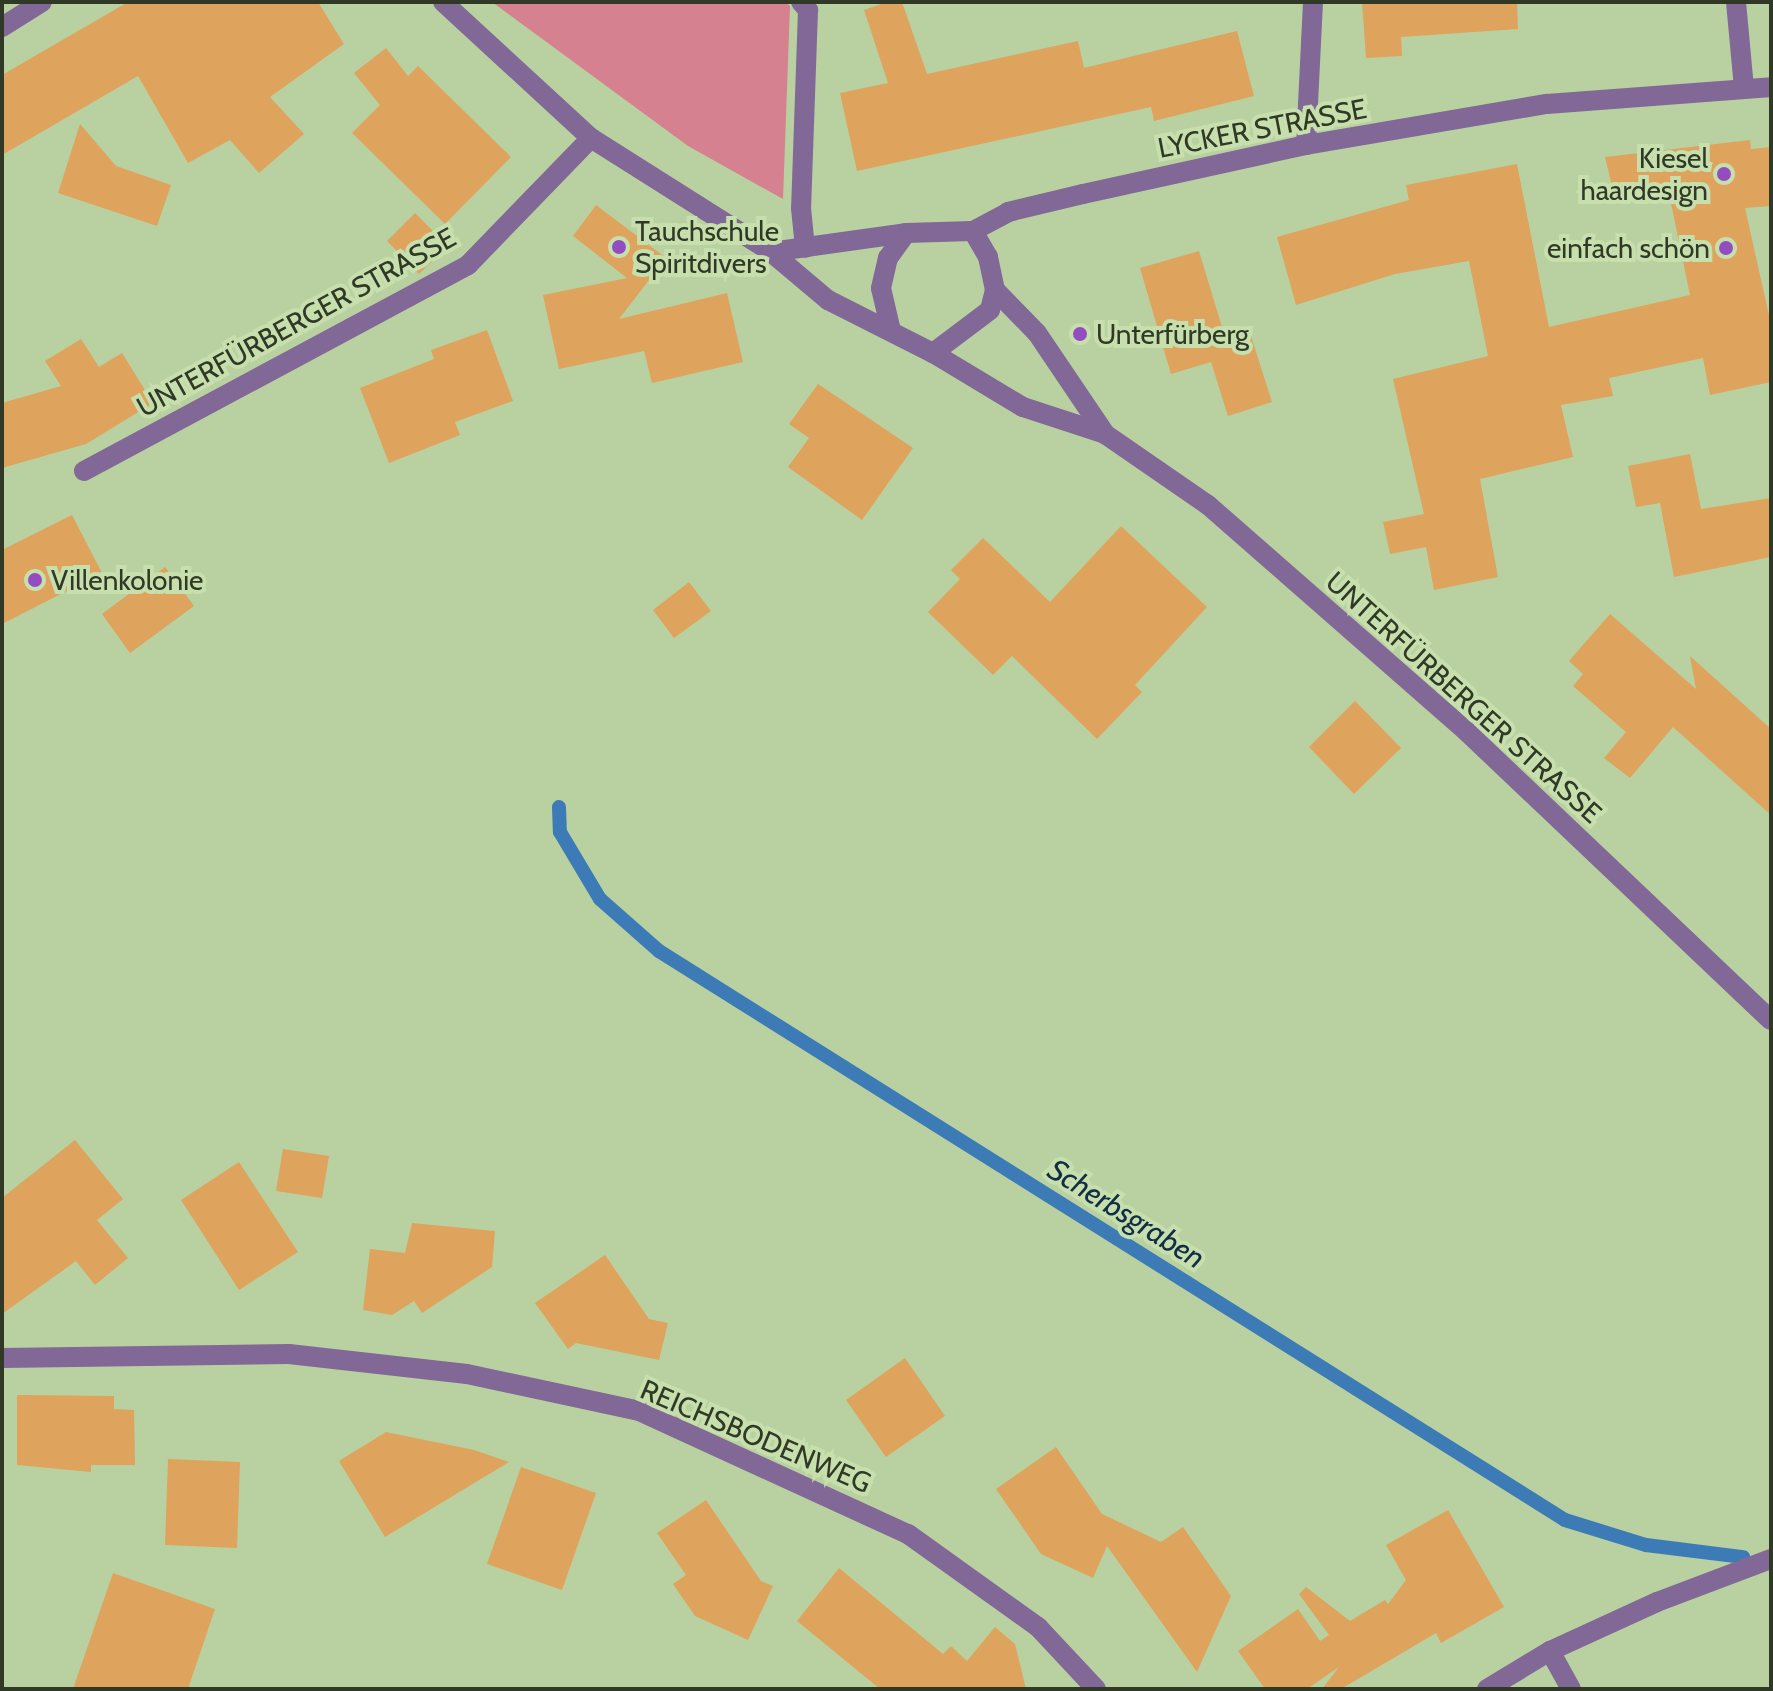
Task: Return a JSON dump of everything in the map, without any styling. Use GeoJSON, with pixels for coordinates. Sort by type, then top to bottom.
{"type":"FeatureCollection","features":[{"type":"Feature","properties":{"kind":"street"},"geometry":{"type":"LineString","coordinates":[[2,27],[42,2]]}},
{"type":"Feature","properties":{"kind":"street","name":"UNTERFÜRBERGER STRASSE"},"geometry":{"type":"LineString","coordinates":[[443,2],[591,138],[771,252],[828,300],[933,353],[1023,407],[1105,434],[1208,505],[1466,731],[1771,1020]]}},
{"type":"Feature","properties":{"kind":"street"},"geometry":{"type":"LineString","coordinates":[[801,2],[808,10],[801,208],[805,248]]}},
{"type":"Feature","properties":{"kind":"street"},"geometry":{"type":"LineString","coordinates":[[1306,145],[1313,2]]}},
{"type":"Feature","properties":{"kind":"street"},"geometry":{"type":"LineString","coordinates":[[1736,2],[1744,89]]}},
{"type":"Feature","properties":{"kind":"street","name":"LYCKER STRASSE"},"geometry":{"type":"LineString","coordinates":[[771,252],[906,233],[973,231],[1008,212],[1306,145],[1547,104],[1771,87]]}},
{"type":"Feature","properties":{"kind":"street","name":"UNTERFÜRBERGER STRASSE"},"geometry":{"type":"LineString","coordinates":[[84,471],[468,265],[591,138]]}},
{"type":"Feature","properties":{"kind":"street","name":"UNTERFÜRBERGER STRASSE"},"geometry":{"type":"LineString","coordinates":[[973,231],[988,257],[995,290],[1037,333],[1105,434]]}},
{"type":"Feature","properties":{"kind":"street"},"geometry":{"type":"LineString","coordinates":[[891,331],[881,288],[888,258],[906,233]]}},
{"type":"Feature","properties":{"kind":"street"},"geometry":{"type":"LineString","coordinates":[[933,353],[979,323],[990,310],[995,290]]}},
{"type":"Feature","properties":{"kind":"street","name":"REICHSBODENWEG"},"geometry":{"type":"LineString","coordinates":[[2,1358],[289,1354],[467,1374],[639,1411],[908,1534],[1038,1627],[1096,1689]]}},
{"type":"Feature","properties":{"kind":"street"},"geometry":{"type":"LineString","coordinates":[[1487,1689],[1550,1651],[1657,1602],[1771,1559]]}},
{"type":"Feature","properties":{"kind":"street"},"geometry":{"type":"LineString","coordinates":[[1550,1651],[1571,1689]]}},
{"type":"Feature","properties":{"kind":"shaded area"},"geometry":{"type":"Polygon","coordinates":[[[492,2],[786,2],[790,6],[783,199],[688,146],[492,2]]]}},
{"type":"Feature","properties":{"kind":"building"},"geometry":{"type":"Polygon","coordinates":[[[128,2],[318,2],[344,44],[270,97],[304,134],[259,173],[230,140],[188,163],[138,76],[2,155],[2,75],[128,2]]]}},
{"type":"Feature","properties":{"kind":"building"},"geometry":{"type":"Polygon","coordinates":[[[887,2],[902,2],[927,74],[1078,41],[1084,68],[1237,31],[1254,96],[1154,121],[1151,107],[857,171],[840,93],[888,83],[864,10],[887,2]]]}},
{"type":"Feature","properties":{"kind":"building"},"geometry":{"type":"Polygon","coordinates":[[[1362,2],[1517,2],[1518,29],[1401,37],[1402,56],[1366,58],[1362,2]]]}},
{"type":"Feature","properties":{"kind":"building"},"geometry":{"type":"Polygon","coordinates":[[[386,48],[408,76],[418,66],[511,157],[445,224],[352,133],[380,105],[354,73],[386,48]]]}},
{"type":"Feature","properties":{"kind":"building"},"geometry":{"type":"Polygon","coordinates":[[[80,124],[116,166],[171,185],[157,226],[58,193],[80,124]]]}},
{"type":"Feature","properties":{"kind":"building"},"geometry":{"type":"Polygon","coordinates":[[[1750,140],[1751,149],[1771,147],[1771,206],[1745,208],[1771,324],[1771,382],[1710,395],[1703,358],[1609,378],[1613,396],[1561,405],[1573,457],[1480,479],[1498,577],[1434,590],[1426,547],[1390,554],[1383,522],[1424,514],[1393,379],[1488,356],[1469,261],[1395,274],[1296,305],[1277,237],[1409,200],[1406,185],[1517,164],[1549,327],[1690,295],[1667,184],[1614,195],[1605,157],[1750,140]]]}},
{"type":"Feature","properties":{"kind":"building"},"geometry":{"type":"Polygon","coordinates":[[[596,205],[666,258],[619,319],[727,293],[743,362],[652,383],[644,351],[559,369],[543,295],[627,278],[573,236],[596,205]]]}},
{"type":"Feature","properties":{"kind":"building"},"geometry":{"type":"Polygon","coordinates":[[[415,213],[448,246],[419,274],[387,241],[415,213]]]}},
{"type":"Feature","properties":{"kind":"building"},"geometry":{"type":"Polygon","coordinates":[[[1199,251],[1226,340],[1250,333],[1272,402],[1228,416],[1211,362],[1171,374],[1140,268],[1199,251]]]}},
{"type":"Feature","properties":{"kind":"building"},"geometry":{"type":"Polygon","coordinates":[[[487,330],[513,401],[455,422],[460,435],[389,463],[360,388],[434,359],[431,350],[487,330]]]}},
{"type":"Feature","properties":{"kind":"building"},"geometry":{"type":"Polygon","coordinates":[[[81,339],[99,367],[122,353],[153,403],[86,444],[2,468],[2,403],[61,386],[45,361],[81,339]]]}},
{"type":"Feature","properties":{"kind":"building"},"geometry":{"type":"Polygon","coordinates":[[[818,384],[913,448],[862,520],[788,467],[809,438],[789,424],[818,384]]]}},
{"type":"Feature","properties":{"kind":"building"},"geometry":{"type":"Polygon","coordinates":[[[1690,454],[1701,509],[1771,498],[1771,557],[1674,577],[1660,503],[1636,507],[1628,466],[1690,454]]]}},
{"type":"Feature","properties":{"kind":"building"},"geometry":{"type":"Polygon","coordinates":[[[72,515],[102,573],[2,624],[2,550],[72,515]]]}},
{"type":"Feature","properties":{"kind":"building"},"geometry":{"type":"Polygon","coordinates":[[[1121,526],[1207,607],[1135,685],[1142,692],[1097,739],[1012,656],[993,675],[928,612],[960,579],[951,570],[983,538],[1050,602],[1121,526]]]}},
{"type":"Feature","properties":{"kind":"building"},"geometry":{"type":"Polygon","coordinates":[[[165,567],[194,606],[130,653],[102,614],[165,567]]]}},
{"type":"Feature","properties":{"kind":"building"},"geometry":{"type":"Polygon","coordinates":[[[689,582],[711,611],[674,638],[653,610],[689,582]]]}},
{"type":"Feature","properties":{"kind":"building"},"geometry":{"type":"Polygon","coordinates":[[[1610,614],[1696,689],[1690,656],[1771,729],[1771,815],[1673,727],[1630,778],[1604,758],[1626,732],[1573,686],[1583,674],[1569,661],[1610,614]]]}},
{"type":"Feature","properties":{"kind":"building"},"geometry":{"type":"Polygon","coordinates":[[[1355,701],[1401,748],[1354,794],[1309,747],[1355,701]]]}},
{"type":"Feature","properties":{"kind":"building"},"geometry":{"type":"Polygon","coordinates":[[[75,1140],[123,1199],[97,1220],[128,1258],[95,1285],[76,1261],[2,1314],[2,1198],[75,1140]]]}},
{"type":"Feature","properties":{"kind":"building"},"geometry":{"type":"Polygon","coordinates":[[[283,1149],[329,1156],[322,1198],[276,1191],[283,1149]]]}},
{"type":"Feature","properties":{"kind":"building"},"geometry":{"type":"Polygon","coordinates":[[[239,1162],[298,1252],[239,1290],[181,1200],[239,1162]]]}},
{"type":"Feature","properties":{"kind":"building"},"geometry":{"type":"Polygon","coordinates":[[[412,1223],[495,1231],[492,1267],[422,1313],[414,1301],[392,1315],[363,1310],[370,1249],[405,1253],[412,1223]]]}},
{"type":"Feature","properties":{"kind":"building"},"geometry":{"type":"Polygon","coordinates":[[[605,1255],[649,1319],[668,1323],[659,1360],[576,1343],[568,1349],[535,1303],[605,1255]]]}},
{"type":"Feature","properties":{"kind":"building"},"geometry":{"type":"Polygon","coordinates":[[[905,1358],[945,1416],[886,1457],[846,1400],[905,1358]]]}},
{"type":"Feature","properties":{"kind":"building"},"geometry":{"type":"Polygon","coordinates":[[[17,1395],[114,1396],[114,1409],[134,1410],[135,1465],[91,1465],[91,1472],[17,1465],[17,1395]]]}},
{"type":"Feature","properties":{"kind":"building"},"geometry":{"type":"Polygon","coordinates":[[[386,1432],[474,1450],[509,1462],[385,1537],[339,1461],[386,1432]]]}},
{"type":"Feature","properties":{"kind":"building"},"geometry":{"type":"Polygon","coordinates":[[[1056,1447],[1102,1514],[1161,1542],[1183,1527],[1231,1596],[1197,1672],[1107,1546],[1093,1578],[1041,1554],[996,1489],[1056,1447]]]}},
{"type":"Feature","properties":{"kind":"building"},"geometry":{"type":"Polygon","coordinates":[[[168,1459],[240,1462],[237,1548],[165,1545],[168,1459]]]}},
{"type":"Feature","properties":{"kind":"building"},"geometry":{"type":"Polygon","coordinates":[[[521,1467],[596,1493],[562,1590],[487,1564],[521,1467]]]}},
{"type":"Feature","properties":{"kind":"building"},"geometry":{"type":"Polygon","coordinates":[[[706,1500],[761,1581],[773,1586],[748,1640],[695,1616],[673,1584],[686,1575],[657,1533],[706,1500]]]}},
{"type":"Feature","properties":{"kind":"building"},"geometry":{"type":"Polygon","coordinates":[[[1448,1510],[1504,1607],[1441,1643],[1436,1633],[1341,1689],[1322,1689],[1339,1667],[1307,1689],[1265,1689],[1238,1651],[1298,1609],[1320,1641],[1329,1635],[1299,1594],[1306,1587],[1350,1621],[1385,1600],[1388,1604],[1406,1580],[1386,1545],[1448,1510]]]}},
{"type":"Feature","properties":{"kind":"building"},"geometry":{"type":"Polygon","coordinates":[[[839,1568],[943,1654],[951,1646],[967,1661],[995,1627],[1015,1644],[1026,1689],[880,1689],[797,1621],[839,1568]]]}},
{"type":"Feature","properties":{"kind":"building"},"geometry":{"type":"Polygon","coordinates":[[[113,1573],[215,1609],[188,1689],[73,1689],[113,1573]]]}},
{"type":"Feature","properties":{"kind":"waterway","name":"Scherbsgraben"},"geometry":{"type":"LineString","coordinates":[[559,807],[560,832],[600,899],[659,951],[1565,1520],[1646,1545],[1743,1557]]}},
{"type":"Feature","properties":{"kind":"place","name":"Kiesel haardesign"},"geometry":{"type":"Point","coordinates":[1724,174]}},
{"type":"Feature","properties":{"kind":"place","name":"Tauchschule Spiritdivers"},"geometry":{"type":"Point","coordinates":[619,247]}},
{"type":"Feature","properties":{"kind":"place","name":"einfach schön"},"geometry":{"type":"Point","coordinates":[1726,248]}},
{"type":"Feature","properties":{"kind":"place","name":"Unterfürberg"},"geometry":{"type":"Point","coordinates":[1080,334]}},
{"type":"Feature","properties":{"kind":"place","name":"Villenkolonie"},"geometry":{"type":"Point","coordinates":[35,580]}}]}
